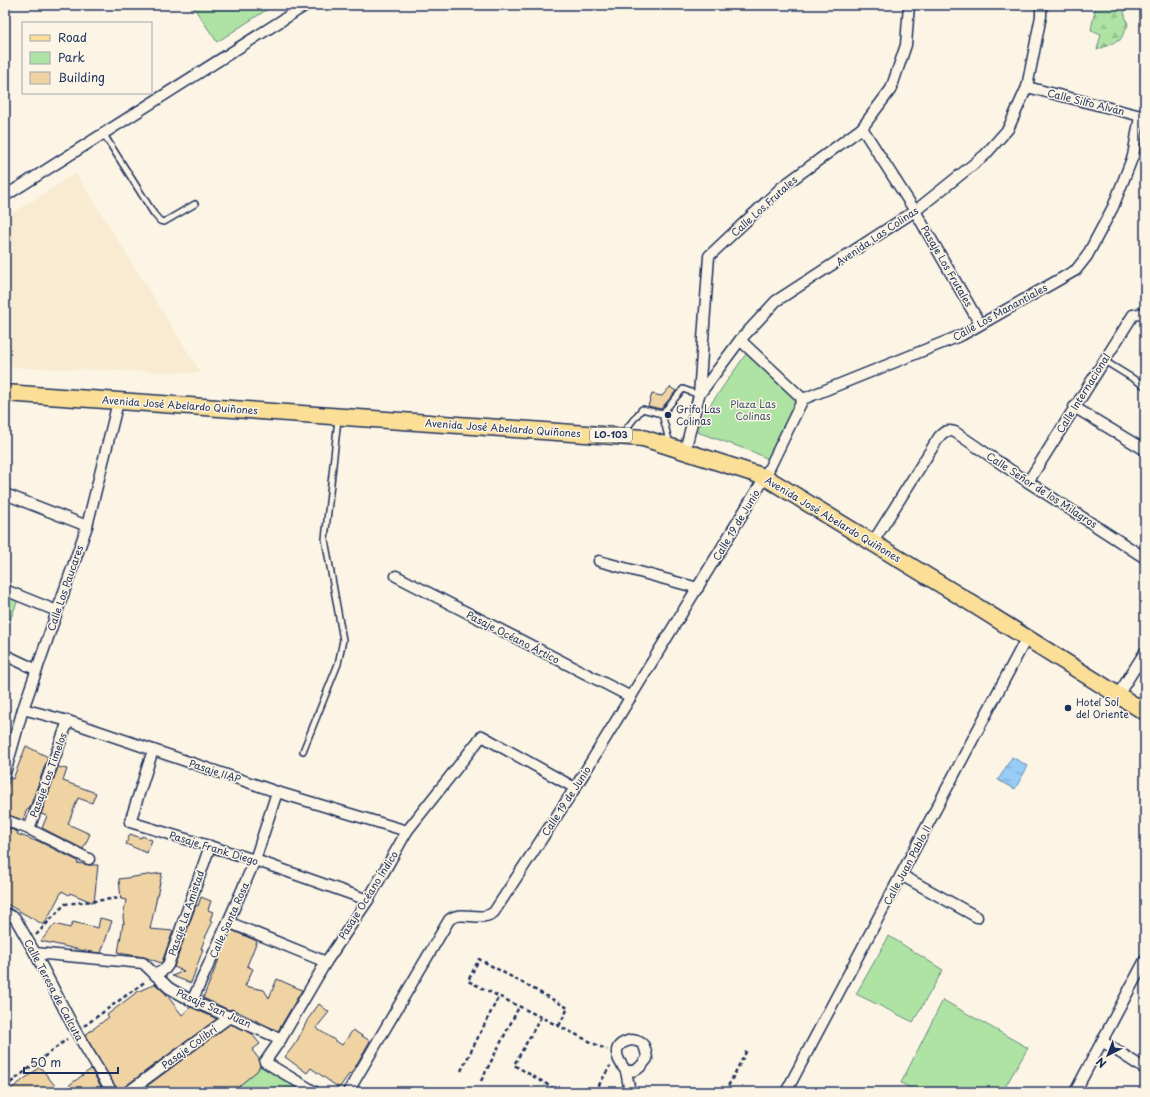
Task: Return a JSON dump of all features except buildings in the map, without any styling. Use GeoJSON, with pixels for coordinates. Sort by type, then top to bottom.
{"type":"FeatureCollection","features":[{"type":"Feature","properties":{"kind":"main road","name":"Avenida José Abelardo Quiñones"},"geometry":{"type":"LineString","coordinates":[[5,393],[643,438],[765,477],[1027,637],[1145,712]]}},
{"type":"Feature","properties":{"kind":"street"},"geometry":{"type":"LineString","coordinates":[[5,196],[306,5]]}},
{"type":"Feature","properties":{"kind":"street","name":"Calle Los Frutales"},"geometry":{"type":"LineString","coordinates":[[699,395],[709,256],[782,187],[862,128],[891,89],[906,45],[909,5]]}},
{"type":"Feature","properties":{"kind":"street","name":"Avenida Las Colinas"},"geometry":{"type":"LineString","coordinates":[[678,449],[699,395],[740,340],[776,301],[915,211],[985,155],[1008,129],[1027,87],[1041,16],[1041,5]]}},
{"type":"Feature","properties":{"kind":"street","name":"Calle Silfo Alván"},"geometry":{"type":"LineString","coordinates":[[1027,87],[1142,116]]}},
{"type":"Feature","properties":{"kind":"street","name":"Calle Los Manantiales"},"geometry":{"type":"LineString","coordinates":[[803,399],[962,335],[1076,270],[1087,256],[1116,200],[1133,156],[1142,116]]}},
{"type":"Feature","properties":{"kind":"street","name":"Pasaje Los Frutales"},"geometry":{"type":"LineString","coordinates":[[862,128],[915,211],[980,324]]}},
{"type":"Feature","properties":{"kind":"street"},"geometry":{"type":"LineString","coordinates":[[1133,315],[1145,313]]}},
{"type":"Feature","properties":{"kind":"street","name":"Calle Internacional"},"geometry":{"type":"LineString","coordinates":[[1028,482],[1103,360],[1133,315]]}},
{"type":"Feature","properties":{"kind":"street"},"geometry":{"type":"LineString","coordinates":[[740,340],[803,399],[765,477]]}},
{"type":"Feature","properties":{"kind":"street","name":"Calle Los Paucares"},"geometry":{"type":"LineString","coordinates":[[5,773],[8,757],[23,709],[87,526],[118,402]]}},
{"type":"Feature","properties":{"kind":"street"},"geometry":{"type":"LineString","coordinates":[[1074,407],[1145,450]]}},
{"type":"Feature","properties":{"kind":"street","name":"Calle Señor de los Milagros"},"geometry":{"type":"LineString","coordinates":[[873,542],[939,437],[943,432],[948,430],[955,432],[1028,482],[1145,558]]}},
{"type":"Feature","properties":{"kind":"street","name":"Calle 19 de Junio"},"geometry":{"type":"LineString","coordinates":[[348,1092],[450,920],[456,916],[488,916],[494,912],[575,788],[765,477]]}},
{"type":"Feature","properties":{"kind":"street"},"geometry":{"type":"LineString","coordinates":[[5,494],[87,526]]}},
{"type":"Feature","properties":{"kind":"street"},"geometry":{"type":"LineString","coordinates":[[599,561],[698,588]]}},
{"type":"Feature","properties":{"kind":"street","name":"Pasaje Océano Ártico"},"geometry":{"type":"LineString","coordinates":[[396,576],[631,697]]}},
{"type":"Feature","properties":{"kind":"street"},"geometry":{"type":"LineString","coordinates":[[5,590],[57,611]]}},
{"type":"Feature","properties":{"kind":"street","name":"Calle Juan Pablo II"},"geometry":{"type":"LineString","coordinates":[[786,1092],[1027,637]]}},
{"type":"Feature","properties":{"kind":"street"},"geometry":{"type":"LineString","coordinates":[[1118,695],[1145,652]]}},
{"type":"Feature","properties":{"kind":"street"},"geometry":{"type":"LineString","coordinates":[[5,655],[37,670]]}},
{"type":"Feature","properties":{"kind":"street","name":"Pasaje IIAP"},"geometry":{"type":"LineString","coordinates":[[23,709],[68,721],[277,792],[407,832]]}},
{"type":"Feature","properties":{"kind":"street","name":"Pasaje Los Timelos"},"geometry":{"type":"LineString","coordinates":[[28,829],[68,721]]}},
{"type":"Feature","properties":{"kind":"street","name":"Pasaje Océano Índico"},"geometry":{"type":"LineString","coordinates":[[315,1092],[265,1062],[281,1039],[326,962],[368,900],[407,832],[482,736],[575,788]]}},
{"type":"Feature","properties":{"kind":"street","name":"Pasaje Frank Diego"},"geometry":{"type":"LineString","coordinates":[[153,750],[130,822],[255,860],[368,900]]}},
{"type":"Feature","properties":{"kind":"street","name":"Calle Santa Rosa"},"geometry":{"type":"LineString","coordinates":[[192,1001],[255,860],[277,792]]}},
{"type":"Feature","properties":{"kind":"street"},"geometry":{"type":"LineString","coordinates":[[5,820],[28,829],[89,859]]}},
{"type":"Feature","properties":{"kind":"street","name":"Pasaje La Amistad"},"geometry":{"type":"LineString","coordinates":[[155,975],[165,969],[168,965],[210,846]]}},
{"type":"Feature","properties":{"kind":"street"},"geometry":{"type":"LineString","coordinates":[[901,875],[977,918]]}},
{"type":"Feature","properties":{"kind":"street","name":"Calle Teresa de Calcuta"},"geometry":{"type":"LineString","coordinates":[[5,913],[15,918],[76,1032],[112,1092]]}},
{"type":"Feature","properties":{"kind":"street"},"geometry":{"type":"LineString","coordinates":[[228,922],[326,962]]}},
{"type":"Feature","properties":{"kind":"street","name":"Pasaje San Juan"},"geometry":{"type":"LineString","coordinates":[[35,953],[143,963],[169,988],[192,1001],[231,1016],[281,1039]]}},
{"type":"Feature","properties":{"kind":"street"},"geometry":{"type":"LineString","coordinates":[[1074,1092],[1145,961]]}},
{"type":"Feature","properties":{"kind":"street","name":"Pasaje Colibrí"},"geometry":{"type":"LineString","coordinates":[[128,1092],[231,1016]]}},
{"type":"Feature","properties":{"kind":"street"},"geometry":{"type":"LineString","coordinates":[[626,1071],[634,1072],[647,1059],[644,1045],[638,1040],[623,1041],[617,1048],[616,1055],[626,1071],[630,1092]]}},
{"type":"Feature","properties":{"kind":"street"},"geometry":{"type":"LineString","coordinates":[[1102,1041],[1145,1070]]}},
{"type":"Feature","properties":{"kind":"lane"},"geometry":{"type":"LineString","coordinates":[[104,133],[154,214],[160,221],[164,222],[195,204]]}},
{"type":"Feature","properties":{"kind":"lane"},"geometry":{"type":"LineString","coordinates":[[1133,315],[1145,319]]}},
{"type":"Feature","properties":{"kind":"lane"},"geometry":{"type":"LineString","coordinates":[[1103,360],[1145,386]]}},
{"type":"Feature","properties":{"kind":"lane"},"geometry":{"type":"LineString","coordinates":[[662,414],[683,389],[699,395]]}},
{"type":"Feature","properties":{"kind":"lane"},"geometry":{"type":"LineString","coordinates":[[620,436],[642,408],[662,414],[678,449]]}},
{"type":"Feature","properties":{"kind":"lane"},"geometry":{"type":"LineString","coordinates":[[303,752],[338,664],[343,640],[325,539],[338,416]]}},
{"type":"Feature","properties":{"kind":"path"},"geometry":{"type":"LineString","coordinates":[[28,942],[65,904],[121,898]]}},
{"type":"Feature","properties":{"kind":"path"},"geometry":{"type":"LineString","coordinates":[[559,1026],[568,1008],[479,959],[468,981],[616,1055],[595,1092]]}},
{"type":"Feature","properties":{"kind":"path"},"geometry":{"type":"LineString","coordinates":[[461,1071],[499,996]]}},
{"type":"Feature","properties":{"kind":"path"},"geometry":{"type":"LineString","coordinates":[[481,1081],[519,1007]]}},
{"type":"Feature","properties":{"kind":"path"},"geometry":{"type":"LineString","coordinates":[[541,1017],[514,1065],[560,1092]]}},
{"type":"Feature","properties":{"kind":"path"},"geometry":{"type":"LineString","coordinates":[[725,1092],[747,1050]]}},
{"type":"Feature","properties":{"kind":"shaded area"},"geometry":{"type":"Polygon","coordinates":[[[76,173],[201,373],[5,367],[5,218],[76,173]]]}},
{"type":"Feature","properties":{"kind":"green space"},"geometry":{"type":"Polygon","coordinates":[[[192,5],[274,5],[217,42],[192,5]]]}},
{"type":"Feature","properties":{"kind":"green space"},"geometry":{"type":"Polygon","coordinates":[[[1096,5],[1131,5],[1124,12],[1128,25],[1120,40],[1097,50],[1101,34],[1091,30],[1096,5]]]}},
{"type":"Feature","properties":{"kind":"green space","name":"Plaza Las Colinas"},"geometry":{"type":"Polygon","coordinates":[[[749,353],[804,406],[777,463],[751,451],[697,432],[703,415],[746,354],[749,353]]]}},
{"type":"Feature","properties":{"kind":"green space"},"geometry":{"type":"Polygon","coordinates":[[[5,595],[18,600],[5,633],[5,595]]]}},
{"type":"Feature","properties":{"kind":"green space"},"geometry":{"type":"Polygon","coordinates":[[[889,936],[943,970],[913,1022],[856,994],[889,936]]]}},
{"type":"Feature","properties":{"kind":"green space"},"geometry":{"type":"Polygon","coordinates":[[[943,1000],[1028,1048],[1002,1092],[918,1092],[901,1083],[943,1000]]]}},
{"type":"Feature","properties":{"kind":"green space"},"geometry":{"type":"Polygon","coordinates":[[[265,1062],[317,1092],[219,1092],[265,1062]]]}},
{"type":"Feature","properties":{"kind":"water"},"geometry":{"type":"Polygon","coordinates":[[[1012,757],[1028,766],[1015,789],[998,780],[1012,757]]]}},
{"type":"Feature","properties":{"kind":"place","name":"Grifo Las Colinas"},"geometry":{"type":"Point","coordinates":[668,415]}},
{"type":"Feature","properties":{"kind":"place","name":"Hotel Sol del Oriente"},"geometry":{"type":"Point","coordinates":[1068,708]}}]}
